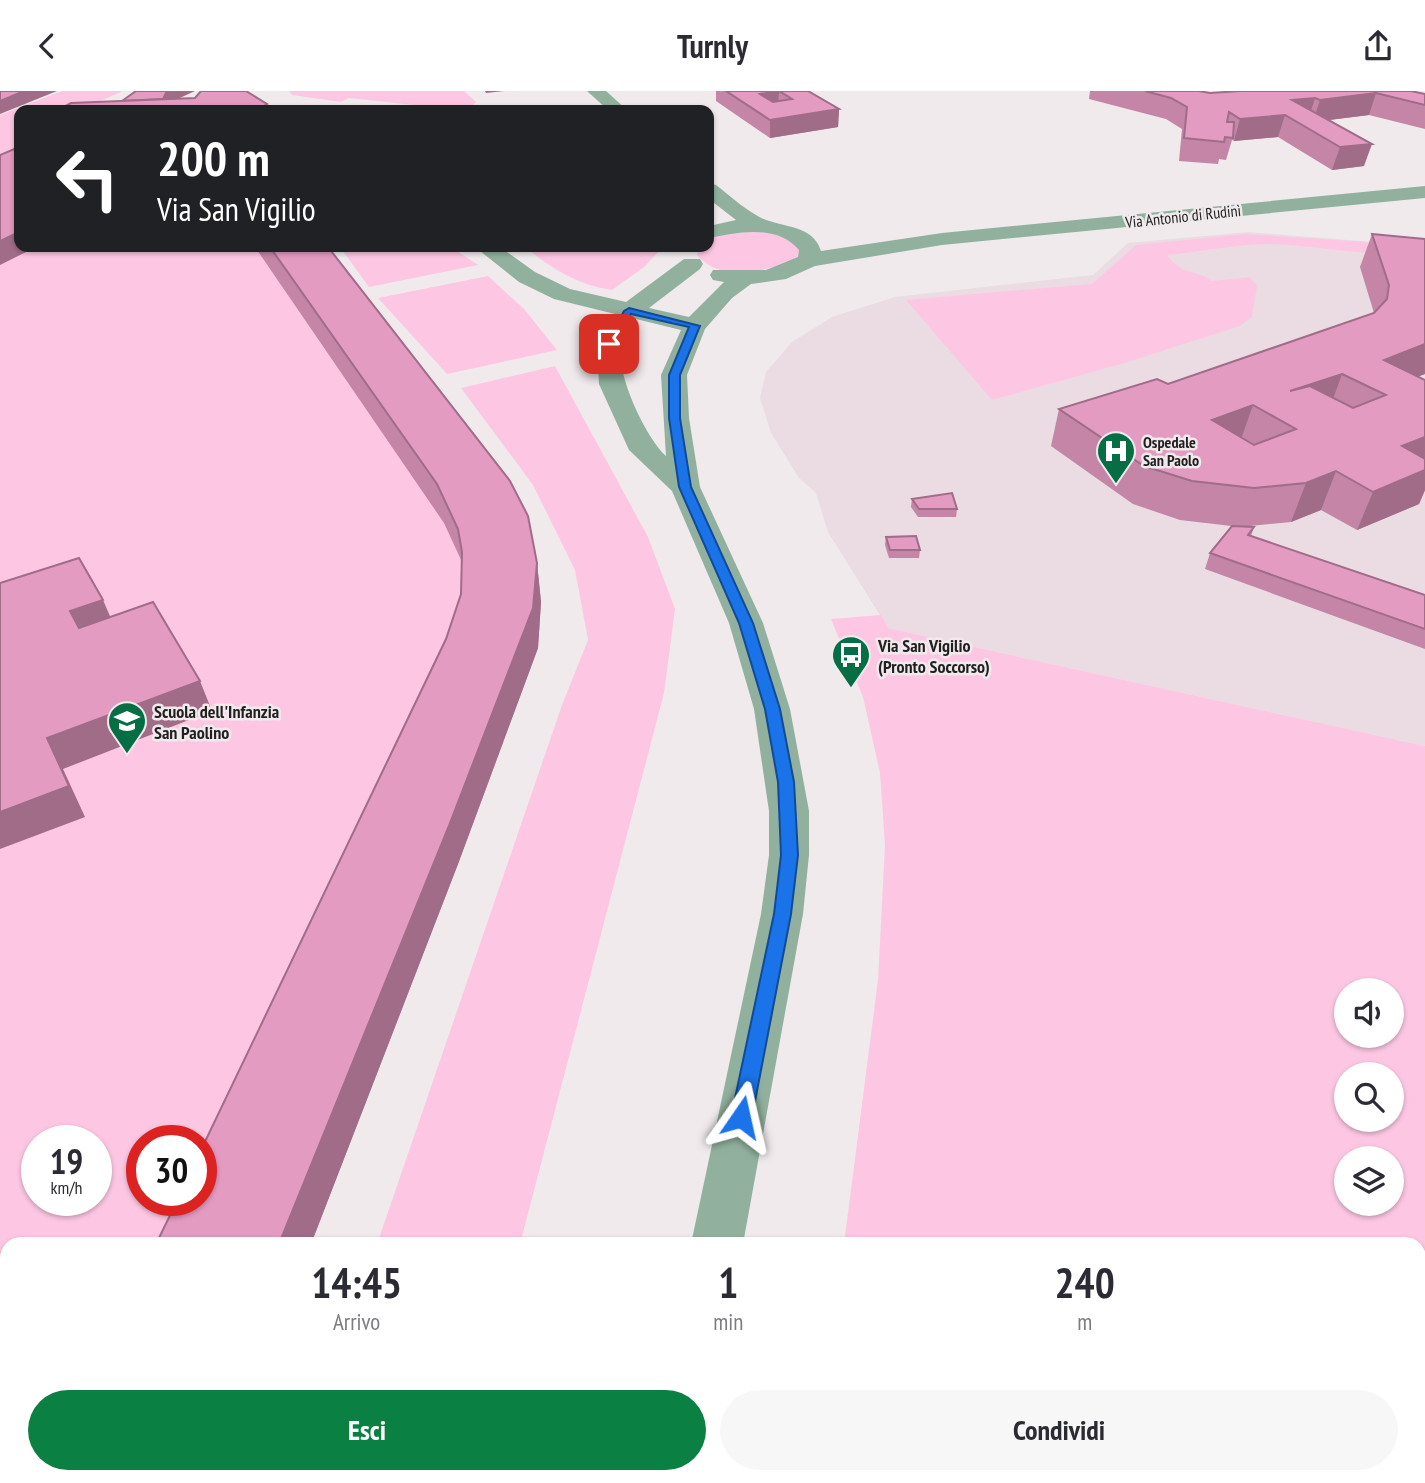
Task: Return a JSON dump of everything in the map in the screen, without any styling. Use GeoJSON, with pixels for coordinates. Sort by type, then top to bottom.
{"type":"FeatureCollection","features":[{"type":"Feature","properties":{"kind":"street"},"geometry":{"type":"LineString","coordinates":[[596,91],[612,105]]}},
{"type":"Feature","properties":{"kind":"street","name":"Via Antonio di Rudinì"},"geometry":{"type":"LineString","coordinates":[[806,250],[1425,192]]}},
{"type":"Feature","properties":{"kind":"street"},"geometry":{"type":"LineString","coordinates":[[685,487],[643,450],[612,384],[609,344],[629,311],[689,255],[719,274],[746,277],[788,272],[806,250],[750,221],[714,193]]}},
{"type":"Feature","properties":{"kind":"street"},"geometry":{"type":"LineString","coordinates":[[714,225],[768,228]]}},
{"type":"Feature","properties":{"kind":"street"},"geometry":{"type":"LineString","coordinates":[[493,252],[545,287],[695,326]]}},
{"type":"Feature","properties":{"kind":"street"},"geometry":{"type":"LineString","coordinates":[[718,1237],[782,914],[789,855],[789,811],[772,709],[746,623],[685,487],[675,418],[674,375],[695,326],[724,293],[746,277]]}},
{"type":"Feature","properties":{"kind":"shaded area"},"geometry":{"type":"Polygon","coordinates":[[[62,91],[123,91],[91,105],[26,105],[62,91]]]}},
{"type":"Feature","properties":{"kind":"shaded area"},"geometry":{"type":"Polygon","coordinates":[[[289,91],[464,91],[476,102],[473,105],[414,105],[349,98],[341,102],[292,95],[289,91]]]}},
{"type":"Feature","properties":{"kind":"shaded area"},"geometry":{"type":"Polygon","coordinates":[[[14,110],[14,252],[264,252],[450,521],[473,590],[217,1206],[217,1125],[126,1125],[126,1216],[213,1216],[204,1237],[0,1237],[0,115],[14,110]]]}},
{"type":"Feature","properties":{"kind":"shaded area"},"geometry":{"type":"Polygon","coordinates":[[[745,230],[768,233],[789,240],[801,251],[799,257],[774,267],[733,273],[708,264],[697,255],[697,252],[714,252],[714,237],[745,230]]]}},
{"type":"Feature","properties":{"kind":"shaded area","name":"Ospedale San Paolo"},"geometry":{"type":"Polygon","coordinates":[[[1248,232],[1399,244],[1425,242],[1425,746],[888,628],[828,532],[816,493],[799,478],[771,433],[760,398],[766,372],[792,342],[832,317],[895,297],[1093,275],[1128,243],[1248,232]]]}},
{"type":"Feature","properties":{"kind":"shaded area"},"geometry":{"type":"Polygon","coordinates":[[[1244,234],[1368,242],[1370,253],[1263,244],[1167,255],[1184,270],[1212,281],[1250,277],[1257,286],[1252,317],[1240,326],[1121,364],[992,400],[906,300],[1092,284],[1136,245],[1244,234]]]}},
{"type":"Feature","properties":{"kind":"shaded area"},"geometry":{"type":"Polygon","coordinates":[[[344,252],[458,252],[478,265],[369,287],[344,252]]]}},
{"type":"Feature","properties":{"kind":"shaded area"},"geometry":{"type":"Polygon","coordinates":[[[532,252],[658,252],[644,267],[612,290],[565,275],[532,252]]]}},
{"type":"Feature","properties":{"kind":"shaded area"},"geometry":{"type":"Polygon","coordinates":[[[488,276],[524,309],[557,350],[447,374],[378,298],[488,276]]]}},
{"type":"Feature","properties":{"kind":"shaded area"},"geometry":{"type":"Polygon","coordinates":[[[555,366],[648,537],[675,609],[664,693],[522,1237],[379,1237],[562,705],[588,640],[575,570],[533,485],[461,388],[555,366]]]}},
{"type":"Feature","properties":{"kind":"shaded area"},"geometry":{"type":"Polygon","coordinates":[[[881,615],[888,628],[1425,746],[1425,1237],[845,1237],[878,980],[885,845],[880,773],[863,697],[831,619],[881,615]]]}},
{"type":"Feature","properties":{"kind":"building"},"geometry":{"type":"Polygon","coordinates":[[[0,91],[24,91],[0,101],[0,91]]]}},
{"type":"Feature","properties":{"kind":"building"},"geometry":{"type":"Polygon","coordinates":[[[136,91],[167,91],[163,99],[122,101],[136,91]]]}},
{"type":"Feature","properties":{"kind":"building"},"geometry":{"type":"Polygon","coordinates":[[[201,91],[246,91],[267,104],[67,105],[71,103],[195,98],[201,91]]]}},
{"type":"Feature","properties":{"kind":"building"},"geometry":{"type":"Polygon","coordinates":[[[726,91],[779,91],[808,91],[839,109],[770,120],[726,91]],[[779,91],[760,94],[773,102],[792,99],[779,91]]]}},
{"type":"Feature","properties":{"kind":"building"},"geometry":{"type":"Polygon","coordinates":[[[1145,91],[1411,91],[1425,94],[1425,105],[1376,93],[1320,100],[1292,100],[1372,144],[1340,147],[1285,115],[1240,119],[1229,112],[1227,122],[1234,122],[1233,138],[1225,137],[1224,142],[1184,138],[1187,107],[1171,98],[1145,91]]]}},
{"type":"Feature","properties":{"kind":"building"},"geometry":{"type":"Polygon","coordinates":[[[14,149],[14,234],[0,241],[0,155],[14,149]]]}},
{"type":"Feature","properties":{"kind":"building"},"geometry":{"type":"Polygon","coordinates":[[[1372,234],[1425,239],[1425,344],[1384,360],[1425,380],[1425,437],[1402,446],[1425,459],[1425,470],[1373,492],[1336,471],[1306,483],[1254,488],[1192,481],[1144,466],[1059,409],[1157,379],[1168,384],[1374,313],[1387,299],[1389,285],[1372,234]],[[1342,374],[1290,391],[1310,386],[1353,408],[1386,395],[1342,374]],[[1253,405],[1212,420],[1254,445],[1296,429],[1253,405]]]}},
{"type":"Feature","properties":{"kind":"building"},"geometry":{"type":"Polygon","coordinates":[[[274,252],[332,252],[510,481],[528,516],[537,563],[533,608],[450,823],[282,1237],[159,1237],[170,1216],[217,1216],[217,1125],[213,1125],[446,639],[461,594],[462,552],[458,529],[437,484],[274,252]]]}},
{"type":"Feature","properties":{"kind":"building"},"geometry":{"type":"Polygon","coordinates":[[[952,493],[957,509],[919,509],[912,499],[952,493]]]}},
{"type":"Feature","properties":{"kind":"building"},"geometry":{"type":"Polygon","coordinates":[[[1232,526],[1254,527],[1248,535],[1425,595],[1425,629],[1210,553],[1232,526]]]}},
{"type":"Feature","properties":{"kind":"building"},"geometry":{"type":"Polygon","coordinates":[[[916,536],[920,550],[890,550],[886,537],[916,536]]]}},
{"type":"Feature","properties":{"kind":"building"},"geometry":{"type":"Polygon","coordinates":[[[79,558],[103,600],[70,611],[79,628],[153,602],[200,681],[47,738],[69,786],[0,812],[0,583],[79,558]]]}},
{"type":"Feature","properties":{"kind":"place","name":"Ospedale San Paolo"},"geometry":{"type":"Point","coordinates":[1116,485]}},
{"type":"Feature","properties":{"kind":"place","name":"Via San Vigilio (Pronto Soccorso)"},"geometry":{"type":"Point","coordinates":[851,689]}},
{"type":"Feature","properties":{"kind":"place","name":"Scuola dell'Infanzia San Paolino"},"geometry":{"type":"Point","coordinates":[127,755]}},
{"type":"Feature","properties":{"kind":"route"},"geometry":{"type":"LineString","coordinates":[[609,344],[629,311],[695,326],[684,345],[674,375],[675,418],[685,487],[746,623],[772,709],[786,782],[789,855],[782,914],[741,1117]]}}]}
